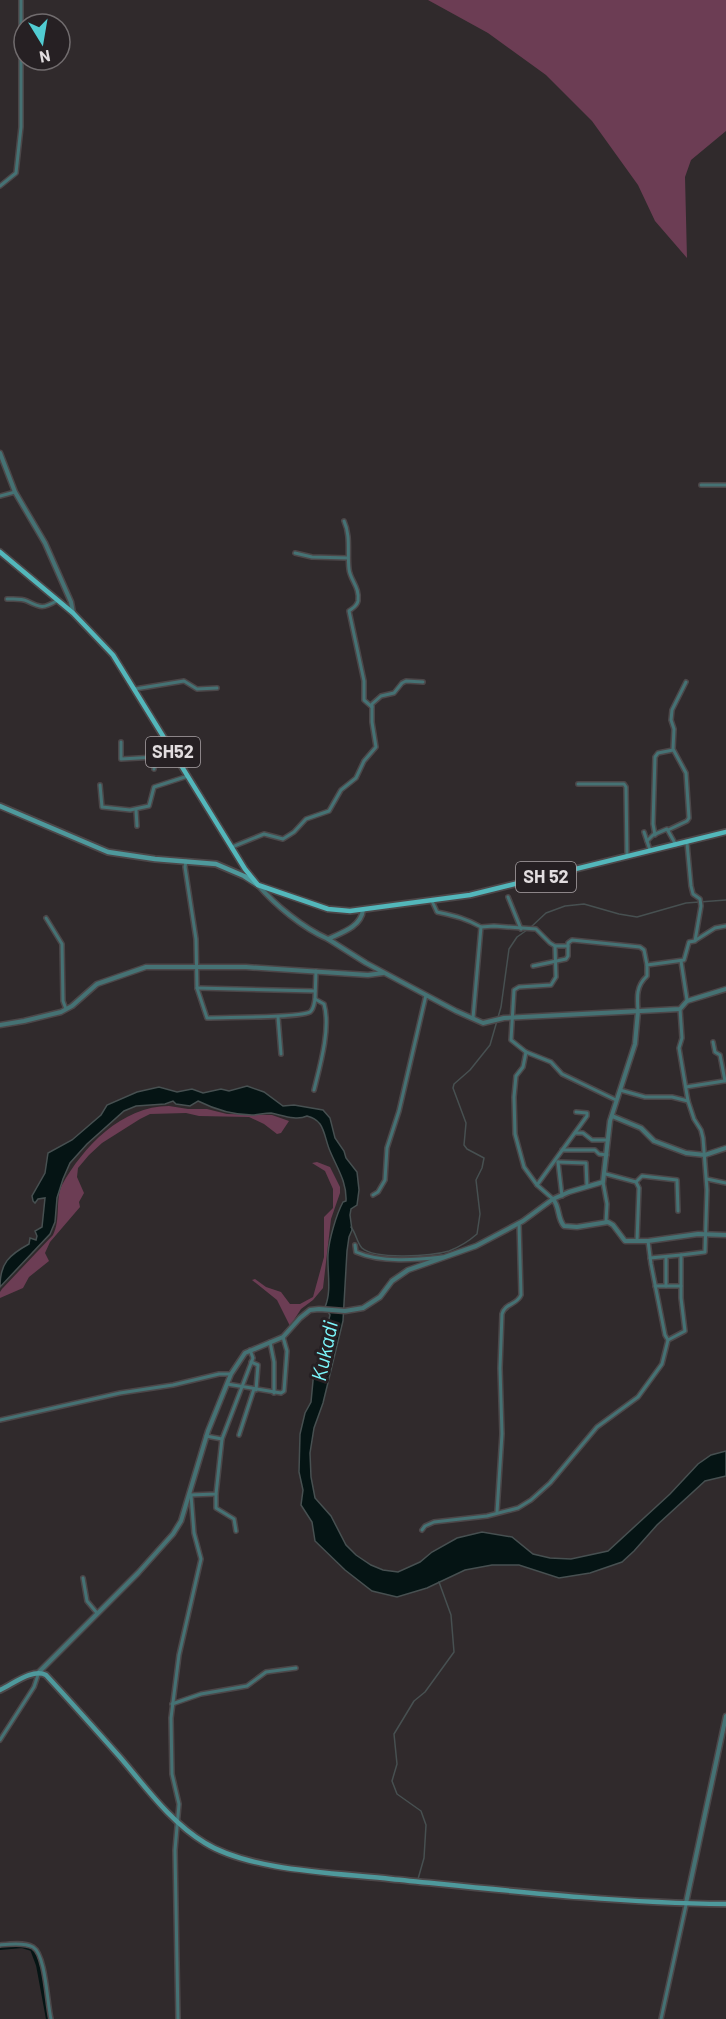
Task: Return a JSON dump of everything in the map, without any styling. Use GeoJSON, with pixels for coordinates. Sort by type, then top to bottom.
{"type":"FeatureCollection","features":[{"type":"Feature","properties":{"kind":"main road","name":"SH52"},"geometry":{"type":"LineString","coordinates":[[0,552],[73,613],[113,655],[258,885]]}},
{"type":"Feature","properties":{"kind":"main road"},"geometry":{"type":"LineString","coordinates":[[0,806],[108,852],[207,863],[224,867],[258,885],[328,909],[363,910]]}},
{"type":"Feature","properties":{"kind":"main road","name":"SH 52"},"geometry":{"type":"LineString","coordinates":[[363,910],[470,895],[726,832]]}},
{"type":"Feature","properties":{"kind":"main road"},"geometry":{"type":"LineString","coordinates":[[0,1690],[39,1672],[46,1675],[192,1835],[222,1852],[246,1860],[292,1868],[560,1895],[686,1905],[726,1904]]}},
{"type":"Feature","properties":{"kind":"street"},"geometry":{"type":"LineString","coordinates":[[0,186],[16,173],[20,152],[21,0]]}},
{"type":"Feature","properties":{"kind":"street"},"geometry":{"type":"LineString","coordinates":[[0,453],[15,492],[45,543],[71,602],[73,613]]}},
{"type":"Feature","properties":{"kind":"street"},"geometry":{"type":"LineString","coordinates":[[701,485],[726,485]]}},
{"type":"Feature","properties":{"kind":"street"},"geometry":{"type":"LineString","coordinates":[[0,496],[15,492]]}},
{"type":"Feature","properties":{"kind":"street"},"geometry":{"type":"LineString","coordinates":[[344,521],[348,533],[349,571],[356,584],[358,601],[357,605],[349,611],[349,617],[356,638],[364,681],[364,700],[372,707]]}},
{"type":"Feature","properties":{"kind":"street"},"geometry":{"type":"LineString","coordinates":[[295,553],[312,557],[348,558]]}},
{"type":"Feature","properties":{"kind":"street"},"geometry":{"type":"LineString","coordinates":[[7,599],[24,600],[38,607],[58,600]]}},
{"type":"Feature","properties":{"kind":"street"},"geometry":{"type":"LineString","coordinates":[[134,689],[184,681],[198,689],[217,688]]}},
{"type":"Feature","properties":{"kind":"street"},"geometry":{"type":"LineString","coordinates":[[232,847],[264,834],[283,839],[294,832],[306,819],[329,811],[341,790],[356,778],[364,761],[376,747],[372,707],[377,699],[394,693],[406,681],[423,682]]}},
{"type":"Feature","properties":{"kind":"street"},"geometry":{"type":"LineString","coordinates":[[647,841],[654,834],[668,830],[689,818],[686,773],[673,750],[674,729],[671,715],[686,682]]}},
{"type":"Feature","properties":{"kind":"street"},"geometry":{"type":"LineString","coordinates":[[121,742],[121,759],[176,756]]}},
{"type":"Feature","properties":{"kind":"street"},"geometry":{"type":"LineString","coordinates":[[654,834],[655,757],[658,753],[673,750]]}},
{"type":"Feature","properties":{"kind":"street"},"geometry":{"type":"LineString","coordinates":[[154,769],[156,757]]}},
{"type":"Feature","properties":{"kind":"street"},"geometry":{"type":"LineString","coordinates":[[100,785],[100,806],[136,809],[149,806],[154,787],[188,776]]}},
{"type":"Feature","properties":{"kind":"street"},"geometry":{"type":"LineString","coordinates":[[578,784],[624,784],[626,787],[625,848],[627,857]]}},
{"type":"Feature","properties":{"kind":"street"},"geometry":{"type":"LineString","coordinates":[[136,809],[137,826]]}},
{"type":"Feature","properties":{"kind":"street"},"geometry":{"type":"LineString","coordinates":[[668,830],[676,845]]}},
{"type":"Feature","properties":{"kind":"street"},"geometry":{"type":"LineString","coordinates":[[644,832],[650,852]]}},
{"type":"Feature","properties":{"kind":"street"},"geometry":{"type":"LineString","coordinates":[[687,843],[691,886],[701,906],[695,941]]}},
{"type":"Feature","properties":{"kind":"street"},"geometry":{"type":"LineString","coordinates":[[186,861],[196,939],[197,988],[207,1018],[278,1017],[308,1013],[313,1008],[315,999],[316,971]]}},
{"type":"Feature","properties":{"kind":"street"},"geometry":{"type":"LineString","coordinates":[[258,885],[296,920],[384,972],[483,1023],[513,1018],[680,1009]]}},
{"type":"Feature","properties":{"kind":"street"},"geometry":{"type":"LineString","coordinates":[[508,897],[521,929]]}},
{"type":"Feature","properties":{"kind":"street"},"geometry":{"type":"LineString","coordinates":[[432,901],[437,912],[460,916],[467,922],[481,927],[530,928],[540,931],[555,946],[568,946]]}},
{"type":"Feature","properties":{"kind":"street"},"geometry":{"type":"LineString","coordinates":[[328,939],[353,926],[362,916],[363,910]]}},
{"type":"Feature","properties":{"kind":"street"},"geometry":{"type":"LineString","coordinates":[[46,918],[62,944],[63,1002],[66,1009]]}},
{"type":"Feature","properties":{"kind":"street"},"geometry":{"type":"LineString","coordinates":[[647,965],[681,961],[686,958],[689,942],[695,941],[715,928],[726,926]]}},
{"type":"Feature","properties":{"kind":"street"},"geometry":{"type":"LineString","coordinates":[[473,1018],[481,927]]}},
{"type":"Feature","properties":{"kind":"street"},"geometry":{"type":"LineString","coordinates":[[533,966],[567,958],[568,943],[572,940],[640,947],[644,950],[647,976],[640,982],[634,1044],[616,1100],[608,1140],[606,1174],[603,1182],[607,1204],[606,1222]]}},
{"type":"Feature","properties":{"kind":"street"},"geometry":{"type":"LineString","coordinates":[[555,946],[556,977],[551,985],[519,987],[514,990],[511,1040],[526,1052],[551,1062],[562,1074],[616,1100]]}},
{"type":"Feature","properties":{"kind":"street"},"geometry":{"type":"LineString","coordinates":[[681,961],[687,1001]]}},
{"type":"Feature","properties":{"kind":"street"},"geometry":{"type":"LineString","coordinates":[[0,1024],[24,1021],[66,1009],[97,984],[146,967],[246,966],[369,975],[384,972]]}},
{"type":"Feature","properties":{"kind":"street"},"geometry":{"type":"LineString","coordinates":[[197,988],[315,992]]}},
{"type":"Feature","properties":{"kind":"street"},"geometry":{"type":"LineString","coordinates":[[650,1258],[703,1253],[707,1179],[705,1155],[702,1133],[688,1101],[679,1048],[682,1038],[680,1009],[687,1001],[726,989]]}},
{"type":"Feature","properties":{"kind":"street"},"geometry":{"type":"LineString","coordinates":[[373,1195],[378,1192],[385,1180],[387,1148],[399,1111],[426,995]]}},
{"type":"Feature","properties":{"kind":"street"},"geometry":{"type":"LineString","coordinates":[[315,999],[324,1004],[326,1013],[321,1063],[315,1090]]}},
{"type":"Feature","properties":{"kind":"street"},"geometry":{"type":"LineString","coordinates":[[278,1017],[281,1054]]}},
{"type":"Feature","properties":{"kind":"street"},"geometry":{"type":"LineString","coordinates":[[686,1088],[725,1081],[720,1055],[715,1052],[713,1042]]}},
{"type":"Feature","properties":{"kind":"street"},"geometry":{"type":"LineString","coordinates":[[526,1052],[524,1064],[516,1076],[513,1118],[515,1134],[524,1167],[537,1185],[553,1199],[564,1226],[578,1227],[606,1222],[611,1224],[625,1241],[637,1242],[705,1234],[726,1235]]}},
{"type":"Feature","properties":{"kind":"street"},"geometry":{"type":"LineString","coordinates":[[620,1090],[645,1097],[672,1097],[688,1101]]}},
{"type":"Feature","properties":{"kind":"street"},"geometry":{"type":"LineString","coordinates":[[537,1185],[588,1114],[576,1112]]}},
{"type":"Feature","properties":{"kind":"street"},"geometry":{"type":"LineString","coordinates":[[612,1116],[641,1128],[654,1141],[686,1153],[705,1155],[726,1148]]}},
{"type":"Feature","properties":{"kind":"street"},"geometry":{"type":"LineString","coordinates":[[574,1133],[583,1133],[592,1140],[608,1140]]}},
{"type":"Feature","properties":{"kind":"street"},"geometry":{"type":"LineString","coordinates":[[562,1150],[595,1150],[599,1154],[607,1155]]}},
{"type":"Feature","properties":{"kind":"street"},"geometry":{"type":"LineString","coordinates":[[557,1155],[562,1196]]}},
{"type":"Feature","properties":{"kind":"street"},"geometry":{"type":"LineString","coordinates":[[558,1162],[586,1163],[587,1186]]}},
{"type":"Feature","properties":{"kind":"street"},"geometry":{"type":"LineString","coordinates":[[606,1174],[636,1182],[639,1188],[637,1242]]}},
{"type":"Feature","properties":{"kind":"street"},"geometry":{"type":"LineString","coordinates":[[636,1182],[642,1176],[677,1180],[678,1211]]}},
{"type":"Feature","properties":{"kind":"street"},"geometry":{"type":"LineString","coordinates":[[707,1179],[726,1183]]}},
{"type":"Feature","properties":{"kind":"street"},"geometry":{"type":"LineString","coordinates":[[0,1740],[34,1687],[39,1672],[138,1573],[173,1534],[190,1495],[206,1436],[231,1374],[243,1355],[282,1337],[305,1314],[319,1309],[345,1311],[363,1308],[380,1298],[392,1281],[408,1269],[476,1246],[519,1223],[553,1199],[603,1182]]}},
{"type":"Feature","properties":{"kind":"street"},"geometry":{"type":"LineString","coordinates":[[497,1512],[502,1434],[500,1368],[502,1314],[505,1307],[519,1300],[521,1296],[519,1223]]}},
{"type":"Feature","properties":{"kind":"street"},"geometry":{"type":"LineString","coordinates":[[422,1530],[434,1522],[478,1518],[518,1508],[531,1500],[550,1483],[597,1427],[638,1396],[662,1364],[668,1340],[665,1335],[648,1241]]}},
{"type":"Feature","properties":{"kind":"street"},"geometry":{"type":"LineString","coordinates":[[355,1245],[356,1252],[376,1257],[429,1258],[450,1255]]}},
{"type":"Feature","properties":{"kind":"street"},"geometry":{"type":"LineString","coordinates":[[668,1340],[685,1331],[681,1255]]}},
{"type":"Feature","properties":{"kind":"street"},"geometry":{"type":"LineString","coordinates":[[666,1257],[666,1286]]}},
{"type":"Feature","properties":{"kind":"street"},"geometry":{"type":"LineString","coordinates":[[656,1286],[681,1286]]}},
{"type":"Feature","properties":{"kind":"street"},"geometry":{"type":"LineString","coordinates":[[227,1384],[281,1393],[284,1390],[287,1351],[282,1337]]}},
{"type":"Feature","properties":{"kind":"street"},"geometry":{"type":"LineString","coordinates":[[270,1342],[274,1362],[274,1393]]}},
{"type":"Feature","properties":{"kind":"street"},"geometry":{"type":"LineString","coordinates":[[236,1531],[234,1519],[216,1508],[216,1494],[222,1439],[252,1362],[250,1350]]}},
{"type":"Feature","properties":{"kind":"street"},"geometry":{"type":"LineString","coordinates":[[239,1435],[255,1390],[258,1365],[252,1362]]}},
{"type":"Feature","properties":{"kind":"street"},"geometry":{"type":"LineString","coordinates":[[0,1420],[120,1393],[161,1387],[219,1374],[231,1374]]}},
{"type":"Feature","properties":{"kind":"street"},"geometry":{"type":"LineString","coordinates":[[206,1436],[222,1439]]}},
{"type":"Feature","properties":{"kind":"street"},"geometry":{"type":"LineString","coordinates":[[190,1495],[216,1494]]}},
{"type":"Feature","properties":{"kind":"street"},"geometry":{"type":"LineString","coordinates":[[178,2019],[175,1897],[178,1804],[172,1774],[172,1704],[179,1655],[201,1560],[194,1533],[190,1495]]}},
{"type":"Feature","properties":{"kind":"street"},"geometry":{"type":"LineString","coordinates":[[83,1578],[87,1601],[98,1613]]}},
{"type":"Feature","properties":{"kind":"street"},"geometry":{"type":"LineString","coordinates":[[172,1704],[219,1689],[247,1686],[266,1672],[296,1668]]}},
{"type":"Feature","properties":{"kind":"street"},"geometry":{"type":"LineString","coordinates":[[661,2019],[726,1716]]}},
{"type":"Feature","properties":{"kind":"street"},"geometry":{"type":"LineString","coordinates":[[0,1945],[27,1945],[35,1948],[44,1976],[51,2019]]}},
{"type":"Feature","properties":{"kind":"shaded area"},"geometry":{"type":"Polygon","coordinates":[[[428,0],[726,0],[726,131],[691,160],[685,177],[687,258],[655,221],[638,185],[592,121],[546,75],[488,33],[428,0]]]}},
{"type":"Feature","properties":{"kind":"shaded area"},"geometry":{"type":"Polygon","coordinates":[[[169,1106],[207,1109],[227,1114],[272,1115],[289,1121],[281,1133],[277,1134],[264,1124],[249,1117],[199,1116],[186,1113],[150,1114],[140,1119],[102,1143],[78,1168],[77,1177],[84,1193],[79,1202],[80,1207],[50,1242],[45,1253],[49,1261],[29,1277],[23,1288],[0,1298],[2,1289],[53,1235],[57,1223],[62,1185],[93,1143],[120,1121],[135,1113],[169,1106]]]}},
{"type":"Feature","properties":{"kind":"shaded area"},"geometry":{"type":"Polygon","coordinates":[[[317,1162],[330,1167],[340,1187],[340,1193],[331,1219],[323,1288],[301,1309],[290,1326],[277,1300],[252,1280],[255,1279],[266,1287],[281,1292],[290,1304],[300,1304],[313,1297],[324,1257],[324,1217],[333,1208],[333,1189],[325,1171],[312,1163],[317,1162]]]}},
{"type":"Feature","properties":{"kind":"water","name":"Kukadi"},"geometry":{"type":"Polygon","coordinates":[[[247,1086],[264,1092],[283,1106],[294,1105],[323,1110],[330,1118],[335,1138],[357,1172],[359,1190],[357,1205],[351,1209],[350,1215],[352,1230],[347,1251],[343,1321],[323,1403],[314,1428],[310,1453],[315,1498],[331,1516],[346,1545],[356,1555],[383,1570],[398,1572],[420,1562],[432,1552],[457,1538],[482,1532],[512,1537],[533,1554],[571,1559],[608,1551],[670,1494],[698,1464],[711,1455],[726,1451],[726,1476],[705,1481],[657,1525],[622,1562],[590,1573],[559,1578],[519,1565],[492,1565],[465,1570],[427,1588],[397,1597],[372,1591],[345,1570],[315,1541],[312,1522],[301,1505],[303,1490],[299,1472],[300,1434],[305,1413],[311,1402],[314,1370],[318,1363],[330,1315],[325,1307],[329,1281],[330,1242],[338,1214],[343,1202],[346,1201],[343,1181],[322,1127],[316,1120],[307,1116],[298,1118],[271,1113],[238,1114],[198,1101],[190,1106],[176,1104],[173,1101],[165,1104],[136,1106],[124,1111],[87,1144],[70,1163],[57,1198],[55,1222],[50,1234],[0,1287],[0,1279],[7,1261],[29,1244],[30,1238],[36,1240],[35,1231],[42,1227],[45,1198],[38,1199],[35,1203],[32,1196],[45,1173],[48,1153],[72,1140],[101,1115],[107,1105],[137,1092],[159,1087],[177,1092],[192,1089],[203,1093],[221,1089],[229,1091],[247,1086]]]}},
{"type":"Feature","properties":{"kind":"waterway"},"geometry":{"type":"LineString","coordinates":[[531,927],[546,913],[565,906],[584,904],[637,917],[686,903],[726,900]]}},
{"type":"Feature","properties":{"kind":"waterway"},"geometry":{"type":"LineString","coordinates":[[351,1227],[362,1248],[369,1252],[391,1256],[449,1251],[464,1244],[477,1234],[480,1214],[476,1180],[484,1158],[464,1145],[466,1123],[453,1088],[454,1084],[470,1070],[490,1045],[501,1007],[509,949],[517,937],[527,930]]}},
{"type":"Feature","properties":{"kind":"waterway"},"geometry":{"type":"LineString","coordinates":[[418,1879],[424,1858],[426,1825],[421,1811],[397,1794],[392,1781],[397,1764],[394,1734],[414,1701],[425,1692],[454,1652],[451,1615],[439,1582]]}},
{"type":"Feature","properties":{"kind":"waterway"},"geometry":{"type":"LineString","coordinates":[[0,1948],[22,1946],[32,1949],[38,1965],[48,2019]]}}]}
